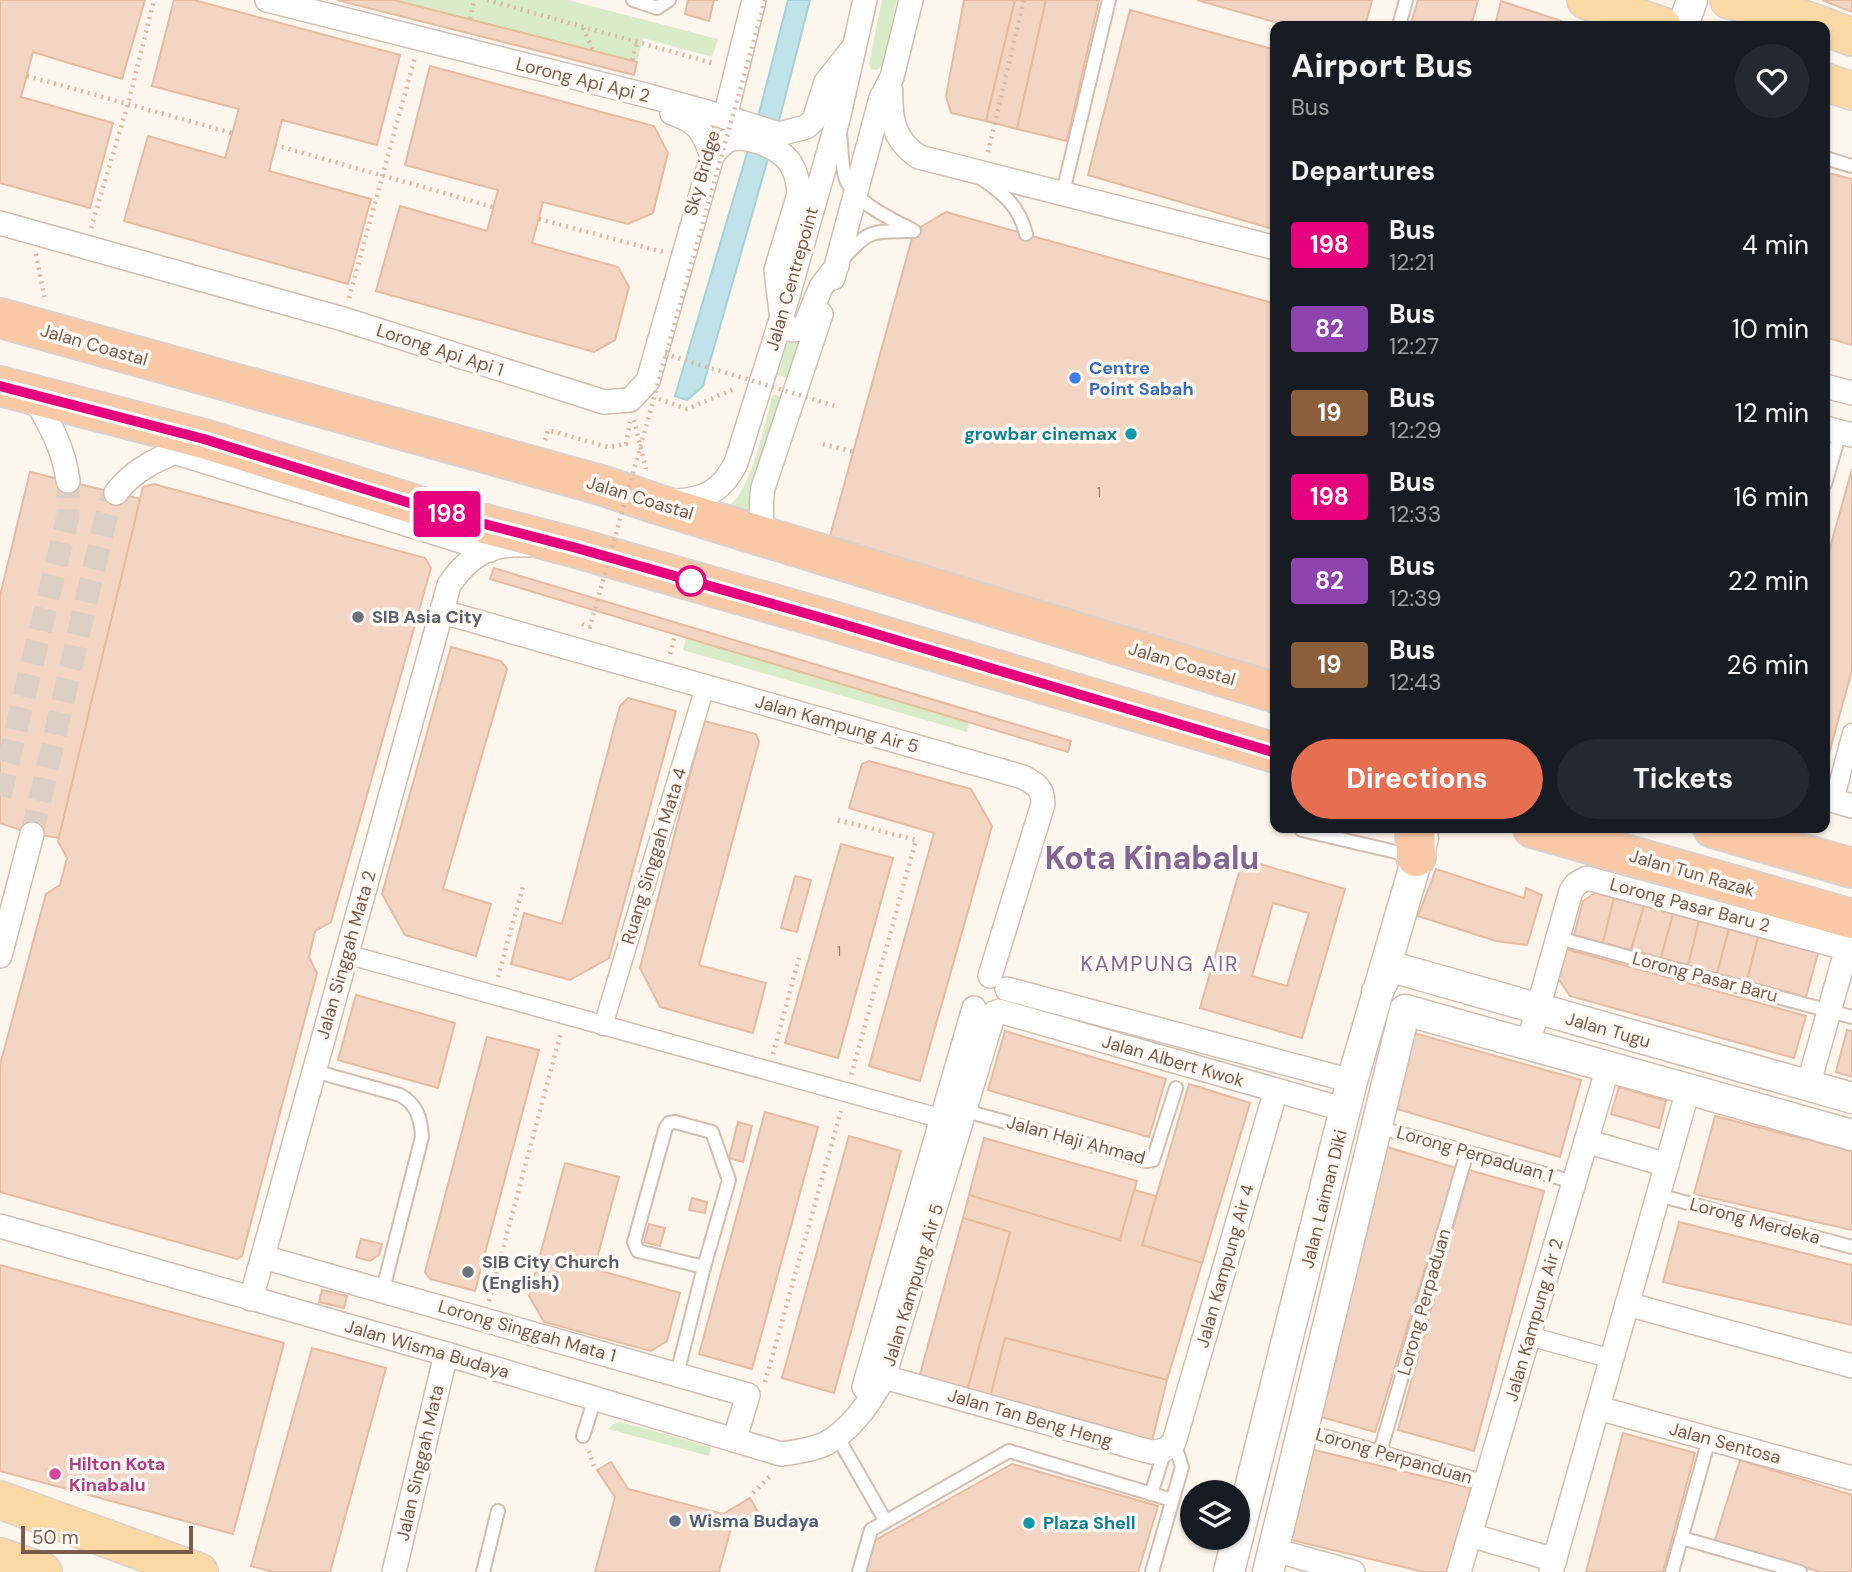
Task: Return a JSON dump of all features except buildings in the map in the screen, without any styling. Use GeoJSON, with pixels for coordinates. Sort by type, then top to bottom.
{"type":"FeatureCollection","features":[{"type":"Feature","properties":{"kind":"highway","name":"Jalan Coastal"},"geometry":{"type":"LineString","coordinates":[[0,318],[604,486],[652,487],[760,535],[1270,690]]}},
{"type":"Feature","properties":{"kind":"highway"},"geometry":{"type":"LineString","coordinates":[[16,391],[189,445],[573,547],[829,620],[1270,751]]}},
{"type":"Feature","properties":{"kind":"highway"},"geometry":{"type":"LineString","coordinates":[[1219,675],[1270,685]]}},
{"type":"Feature","properties":{"kind":"highway","name":"Jalan Tun Razak"},"geometry":{"type":"LineString","coordinates":[[1547,833],[1850,939]]}},
{"type":"Feature","properties":{"kind":"highway"},"geometry":{"type":"LineString","coordinates":[[1730,833],[1852,868]]}},
{"type":"Feature","properties":{"kind":"main road"},"geometry":{"type":"LineString","coordinates":[[1586,0],[1661,20]]}},
{"type":"Feature","properties":{"kind":"main road"},"geometry":{"type":"LineString","coordinates":[[1713,0],[1782,12]]}},
{"type":"Feature","properties":{"kind":"main road"},"geometry":{"type":"LineString","coordinates":[[1729,0],[1782,12],[1807,21]]}},
{"type":"Feature","properties":{"kind":"main road"},"geometry":{"type":"LineString","coordinates":[[1830,29],[1852,37]]}},
{"type":"Feature","properties":{"kind":"main road"},"geometry":{"type":"LineString","coordinates":[[1830,44],[1852,51]]}},
{"type":"Feature","properties":{"kind":"main road"},"geometry":{"type":"LineString","coordinates":[[1830,84],[1852,91]]}},
{"type":"Feature","properties":{"kind":"main road"},"geometry":{"type":"LineString","coordinates":[[0,1500],[199,1572]]}},
{"type":"Feature","properties":{"kind":"main road"},"geometry":{"type":"LineString","coordinates":[[0,1557],[43,1572]]}},
{"type":"Feature","properties":{"kind":"street","name":"Lorong Api Api 2"},"geometry":{"type":"LineString","coordinates":[[267,0],[649,96],[779,134],[806,127],[814,120],[826,82],[853,48]]}},
{"type":"Feature","properties":{"kind":"street"},"geometry":{"type":"LineString","coordinates":[[725,117],[754,0]]}},
{"type":"Feature","properties":{"kind":"street","name":"Jalan Centrepoint"},"geometry":{"type":"LineString","coordinates":[[652,487],[701,498],[713,493],[730,475],[736,463],[783,313],[838,119],[865,0]]}},
{"type":"Feature","properties":{"kind":"street","name":"Jalan Centrepoint"},"geometry":{"type":"LineString","coordinates":[[760,535],[763,488],[837,266],[881,97],[892,77],[911,0]]}},
{"type":"Feature","properties":{"kind":"street"},"geometry":{"type":"LineString","coordinates":[[1661,20],[1692,0]]}},
{"type":"Feature","properties":{"kind":"street"},"geometry":{"type":"LineString","coordinates":[[892,77],[891,112],[894,130],[909,150],[919,157],[1270,246]]}},
{"type":"Feature","properties":{"kind":"street"},"geometry":{"type":"LineString","coordinates":[[649,96],[653,107],[690,120],[697,126],[706,139],[712,156],[727,140],[745,138],[777,149],[793,168],[799,194],[776,270],[782,320],[788,328],[804,328],[821,287],[837,266]]}},
{"type":"Feature","properties":{"kind":"street","name":"Lorong Api Api 1"},"geometry":{"type":"LineString","coordinates":[[0,223],[343,319],[604,402],[629,400],[648,381],[712,156]]}},
{"type":"Feature","properties":{"kind":"street"},"geometry":{"type":"LineString","coordinates":[[1830,387],[1852,393]]}},
{"type":"Feature","properties":{"kind":"street"},"geometry":{"type":"LineString","coordinates":[[16,391],[54,432],[66,464],[68,481]]}},
{"type":"Feature","properties":{"kind":"street"},"geometry":{"type":"LineString","coordinates":[[116,493],[134,474],[189,445],[490,550],[520,545],[573,547]]}},
{"type":"Feature","properties":{"kind":"street","name":"Jalan Singgah Mata 2"},"geometry":{"type":"LineString","coordinates":[[251,1298],[449,585],[463,564],[490,550]]}},
{"type":"Feature","properties":{"kind":"street","name":"Jalan Kampung Air 5"},"geometry":{"type":"LineString","coordinates":[[443,612],[1023,778],[1037,785],[1043,794],[1043,804],[998,982]]}},
{"type":"Feature","properties":{"kind":"street","name":"Ruang Singgah Mata 4"},"geometry":{"type":"LineString","coordinates":[[603,1026],[705,687]]}},
{"type":"Feature","properties":{"kind":"street"},"geometry":{"type":"LineString","coordinates":[[1837,802],[1852,733]]}},
{"type":"Feature","properties":{"kind":"street"},"geometry":{"type":"LineString","coordinates":[[0,956],[32,834]]}},
{"type":"Feature","properties":{"kind":"street","name":"Jalan Laiman Diki"},"geometry":{"type":"LineString","coordinates":[[1229,1572],[1349,1096],[1419,837]]}},
{"type":"Feature","properties":{"kind":"street","name":"Lorong Pasar Baru 2"},"geometry":{"type":"LineString","coordinates":[[1528,1044],[1571,891],[1576,884],[1591,878],[1850,939]]}},
{"type":"Feature","properties":{"kind":"street"},"geometry":{"type":"LineString","coordinates":[[0,881],[12,889],[13,909]]}},
{"type":"Feature","properties":{"kind":"street"},"geometry":{"type":"LineString","coordinates":[[1808,1086],[1850,939]]}},
{"type":"Feature","properties":{"kind":"street"},"geometry":{"type":"LineString","coordinates":[[346,954],[943,1119]]}},
{"type":"Feature","properties":{"kind":"street","name":"Jalan Tugu"},"geometry":{"type":"LineString","coordinates":[[1376,993],[1389,970],[1399,969],[1852,1098]]}},
{"type":"Feature","properties":{"kind":"street"},"geometry":{"type":"LineString","coordinates":[[842,1430],[870,1373],[943,1119],[989,1011],[1007,1002],[998,982],[979,979],[972,987],[970,998],[989,1011]]}},
{"type":"Feature","properties":{"kind":"street","name":"Jalan Albert Kwok"},"geometry":{"type":"LineString","coordinates":[[998,982],[1349,1096]]}},
{"type":"Feature","properties":{"kind":"street","name":"Jalan Tugu"},"geometry":{"type":"LineString","coordinates":[[1399,1030],[1405,1010],[1852,1135]]}},
{"type":"Feature","properties":{"kind":"street","name":"Jalan Kampung Air 5"},"geometry":{"type":"LineString","coordinates":[[842,1430],[874,1395],[884,1377],[966,1111],[989,1011]]}},
{"type":"Feature","properties":{"kind":"street","name":"Jalan Albert Kwok"},"geometry":{"type":"LineString","coordinates":[[989,1011],[1276,1090],[1349,1096]]}},
{"type":"Feature","properties":{"kind":"street","name":"Jalan Laiman Diki"},"geometry":{"type":"LineString","coordinates":[[1271,1561],[1399,1030]]}},
{"type":"Feature","properties":{"kind":"street","name":"Jalan Kampung Air 2"},"geometry":{"type":"LineString","coordinates":[[1459,1572],[1608,1067]]}},
{"type":"Feature","properties":{"kind":"street","name":"Jalan Kampung Air 4"},"geometry":{"type":"LineString","coordinates":[[1170,1446],[1276,1090]]}},
{"type":"Feature","properties":{"kind":"street"},"geometry":{"type":"LineString","coordinates":[[1470,1535],[1553,1566],[1688,1090]]}},
{"type":"Feature","properties":{"kind":"street"},"geometry":{"type":"LineString","coordinates":[[1586,1141],[1667,1165]]}},
{"type":"Feature","properties":{"kind":"street","name":"Jalan Wisma Budaya"},"geometry":{"type":"LineString","coordinates":[[0,1226],[735,1438],[781,1454],[811,1449],[842,1430]]}},
{"type":"Feature","properties":{"kind":"street","name":"Lorong Singgah Mata 1"},"geometry":{"type":"LineString","coordinates":[[263,1257],[748,1395],[735,1438]]}},
{"type":"Feature","properties":{"kind":"street"},"geometry":{"type":"LineString","coordinates":[[1627,1304],[1852,1366]]}},
{"type":"Feature","properties":{"kind":"street"},"geometry":{"type":"LineString","coordinates":[[1529,1336],[1612,1359]]}},
{"type":"Feature","properties":{"kind":"street","name":"Jalan Singgah Mata"},"geometry":{"type":"LineString","coordinates":[[394,1572],[446,1354]]}},
{"type":"Feature","properties":{"kind":"street","name":"Jalan Tan Beng Heng"},"geometry":{"type":"LineString","coordinates":[[884,1377],[1151,1452],[1170,1446]]}},
{"type":"Feature","properties":{"kind":"street","name":"Jalan Sentosa"},"geometry":{"type":"LineString","coordinates":[[1598,1408],[1852,1478]]}},
{"type":"Feature","properties":{"kind":"street"},"geometry":{"type":"LineString","coordinates":[[1271,1561],[1353,1572]]}},
{"type":"Feature","properties":{"kind":"lane"},"geometry":{"type":"LineString","coordinates":[[633,0],[657,8],[669,0]]}},
{"type":"Feature","properties":{"kind":"lane"},"geometry":{"type":"LineString","coordinates":[[1063,192],[1109,0]]}},
{"type":"Feature","properties":{"kind":"lane"},"geometry":{"type":"LineString","coordinates":[[1400,21],[1406,0]]}},
{"type":"Feature","properties":{"kind":"lane"},"geometry":{"type":"LineString","coordinates":[[837,266],[858,241],[868,234],[914,231],[885,215],[856,194],[846,181],[838,119]]}},
{"type":"Feature","properties":{"kind":"lane"},"geometry":{"type":"LineString","coordinates":[[1830,159],[1852,166]]}},
{"type":"Feature","properties":{"kind":"lane"},"geometry":{"type":"LineString","coordinates":[[975,170],[1017,208],[1026,234]]}},
{"type":"Feature","properties":{"kind":"lane"},"geometry":{"type":"LineString","coordinates":[[1830,465],[1839,431]]}},
{"type":"Feature","properties":{"kind":"lane"},"geometry":{"type":"LineString","coordinates":[[1341,833],[1419,837]]}},
{"type":"Feature","properties":{"kind":"lane","name":"Lorong Pasar Baru"},"geometry":{"type":"LineString","coordinates":[[1558,938],[1852,1017]]}},
{"type":"Feature","properties":{"kind":"lane"},"geometry":{"type":"LineString","coordinates":[[314,1072],[400,1095],[407,1099],[418,1113],[422,1137],[383,1289]]}},
{"type":"Feature","properties":{"kind":"lane","name":"Jalan Haji Ahmad"},"geometry":{"type":"LineString","coordinates":[[966,1111],[1147,1161],[1153,1160],[1177,1088]]}},
{"type":"Feature","properties":{"kind":"lane"},"geometry":{"type":"LineString","coordinates":[[677,1374],[729,1180],[712,1132],[675,1122],[669,1123],[662,1140],[634,1247],[638,1251],[704,1267]]}},
{"type":"Feature","properties":{"kind":"lane","name":"Lorong Perpaduan 1"},"geometry":{"type":"LineString","coordinates":[[1377,1126],[1574,1182]]}},
{"type":"Feature","properties":{"kind":"lane","name":"Lorong Perpaduan"},"geometry":{"type":"LineString","coordinates":[[1380,1452],[1467,1152]]}},
{"type":"Feature","properties":{"kind":"lane","name":"Lorong Merdeka"},"geometry":{"type":"LineString","coordinates":[[1658,1195],[1852,1247]]}},
{"type":"Feature","properties":{"kind":"lane"},"geometry":{"type":"LineString","coordinates":[[583,1436],[595,1398]]}},
{"type":"Feature","properties":{"kind":"lane"},"geometry":{"type":"LineString","coordinates":[[842,1430],[885,1520]]}},
{"type":"Feature","properties":{"kind":"lane","name":"Lorong Perpanduan"},"geometry":{"type":"LineString","coordinates":[[1302,1430],[1486,1482]]}},
{"type":"Feature","properties":{"kind":"lane"},"geometry":{"type":"LineString","coordinates":[[1672,1572],[1709,1439]]}},
{"type":"Feature","properties":{"kind":"lane"},"geometry":{"type":"LineString","coordinates":[[1152,1494],[1170,1446]]}},
{"type":"Feature","properties":{"kind":"lane"},"geometry":{"type":"LineString","coordinates":[[1152,1572],[1182,1467],[1170,1446]]}},
{"type":"Feature","properties":{"kind":"lane"},"geometry":{"type":"LineString","coordinates":[[859,1572],[871,1530],[1009,1451],[1172,1500]]}},
{"type":"Feature","properties":{"kind":"lane"},"geometry":{"type":"LineString","coordinates":[[483,1572],[498,1511]]}},
{"type":"Feature","properties":{"kind":"lane"},"geometry":{"type":"LineString","coordinates":[[1682,1538],[1800,1572]]}},
{"type":"Feature","properties":{"kind":"path"},"geometry":{"type":"LineString","coordinates":[[86,247],[155,0]]}},
{"type":"Feature","properties":{"kind":"path"},"geometry":{"type":"LineString","coordinates":[[470,19],[474,0]]}},
{"type":"Feature","properties":{"kind":"path"},"geometry":{"type":"LineString","coordinates":[[487,0],[721,66]]}},
{"type":"Feature","properties":{"kind":"path","name":"Sky Bridge"},"geometry":{"type":"LineString","coordinates":[[582,624],[590,627],[765,0]]}},
{"type":"Feature","properties":{"kind":"path"},"geometry":{"type":"LineString","coordinates":[[975,170],[1024,0]]}},
{"type":"Feature","properties":{"kind":"path"},"geometry":{"type":"LineString","coordinates":[[583,27],[593,50]]}},
{"type":"Feature","properties":{"kind":"path"},"geometry":{"type":"LineString","coordinates":[[343,319],[419,39]]}},
{"type":"Feature","properties":{"kind":"path"},"geometry":{"type":"LineString","coordinates":[[632,60],[637,43]]}},
{"type":"Feature","properties":{"kind":"path"},"geometry":{"type":"LineString","coordinates":[[26,76],[232,133]]}},
{"type":"Feature","properties":{"kind":"path"},"geometry":{"type":"LineString","coordinates":[[275,145],[494,206]]}},
{"type":"Feature","properties":{"kind":"path"},"geometry":{"type":"LineString","coordinates":[[539,219],[683,258]]}},
{"type":"Feature","properties":{"kind":"path"},"geometry":{"type":"LineString","coordinates":[[665,354],[835,406]]}},
{"type":"Feature","properties":{"kind":"path"},"geometry":{"type":"LineString","coordinates":[[647,395],[687,409],[734,389]]}},
{"type":"Feature","properties":{"kind":"path"},"geometry":{"type":"LineString","coordinates":[[548,430],[608,447],[626,444],[632,412],[652,487]]}},
{"type":"Feature","properties":{"kind":"path"},"geometry":{"type":"LineString","coordinates":[[823,443],[853,452]]}},
{"type":"Feature","properties":{"kind":"path"},"geometry":{"type":"LineString","coordinates":[[764,1385],[916,840],[838,820]]}},
{"type":"Feature","properties":{"kind":"path"},"geometry":{"type":"LineString","coordinates":[[492,995],[524,883]]}},
{"type":"Feature","properties":{"kind":"path"},"geometry":{"type":"LineString","coordinates":[[768,1071],[799,958]]}},
{"type":"Feature","properties":{"kind":"path"},"geometry":{"type":"LineString","coordinates":[[485,1319],[566,1015]]}},
{"type":"Feature","properties":{"kind":"path"},"geometry":{"type":"LineString","coordinates":[[753,1493],[778,1469]]}},
{"type":"Feature","properties":{"kind":"green space"},"geometry":{"type":"Polygon","coordinates":[[[394,0],[568,0],[718,39],[712,57],[643,38],[637,62],[394,0]]]}},
{"type":"Feature","properties":{"kind":"green space"},"geometry":{"type":"Polygon","coordinates":[[[882,0],[897,0],[882,66],[877,70],[871,69],[869,64],[882,0]]]}},
{"type":"Feature","properties":{"kind":"green space"},"geometry":{"type":"Polygon","coordinates":[[[788,340],[804,346],[792,379],[778,375],[788,340]]]}},
{"type":"Feature","properties":{"kind":"green space"},"geometry":{"type":"Polygon","coordinates":[[[773,394],[784,398],[752,490],[748,518],[717,513],[735,500],[748,477],[773,394]]]}},
{"type":"Feature","properties":{"kind":"green space"},"geometry":{"type":"Polygon","coordinates":[[[686,638],[969,722],[967,732],[683,650],[686,638]]]}},
{"type":"Feature","properties":{"kind":"green space"},"geometry":{"type":"Polygon","coordinates":[[[621,1422],[711,1447],[709,1456],[608,1429],[621,1422]]]}},
{"type":"Feature","properties":{"kind":"water"},"geometry":{"type":"Polygon","coordinates":[[[788,0],[810,0],[781,113],[703,386],[687,400],[675,396],[761,106],[788,0]]]}},
{"type":"Feature","properties":{"kind":"tunnel"},"geometry":{"type":"LineString","coordinates":[[0,796],[68,516],[68,481]]}},
{"type":"Feature","properties":{"kind":"tunnel"},"geometry":{"type":"LineString","coordinates":[[32,834],[103,529],[111,499],[116,493]]}},
{"type":"Feature","properties":{"kind":"bus line","name":"198"},"geometry":{"type":"LineString","coordinates":[[0,386],[204,439],[442,513],[573,547],[829,620],[1270,751]]}},
{"type":"Feature","properties":{"kind":"place","name":"Centre Point Sabah"},"geometry":{"type":"Point","coordinates":[1075,378]}},
{"type":"Feature","properties":{"kind":"place","name":"growbar cinemax"},"geometry":{"type":"Point","coordinates":[1131,434]}},
{"type":"Feature","properties":{"kind":"place","name":"SIB Asia City"},"geometry":{"type":"Point","coordinates":[358,617]}},
{"type":"Feature","properties":{"kind":"place","name":"SIB City Church (English)"},"geometry":{"type":"Point","coordinates":[468,1272]}},
{"type":"Feature","properties":{"kind":"place","name":"Hilton Kota Kinabalu"},"geometry":{"type":"Point","coordinates":[55,1474]}},
{"type":"Feature","properties":{"kind":"place","name":"Wisma Budaya"},"geometry":{"type":"Point","coordinates":[675,1521]}},
{"type":"Feature","properties":{"kind":"place","name":"Plaza Shell"},"geometry":{"type":"Point","coordinates":[1029,1523]}},
{"type":"Feature","properties":{"kind":"district","name":"Kota Kinabalu"},"geometry":{"type":"Point","coordinates":[1152,858]}},
{"type":"Feature","properties":{"kind":"district","name":"KAMPUNG AIR"},"geometry":{"type":"Point","coordinates":[1160,964]}}]}
